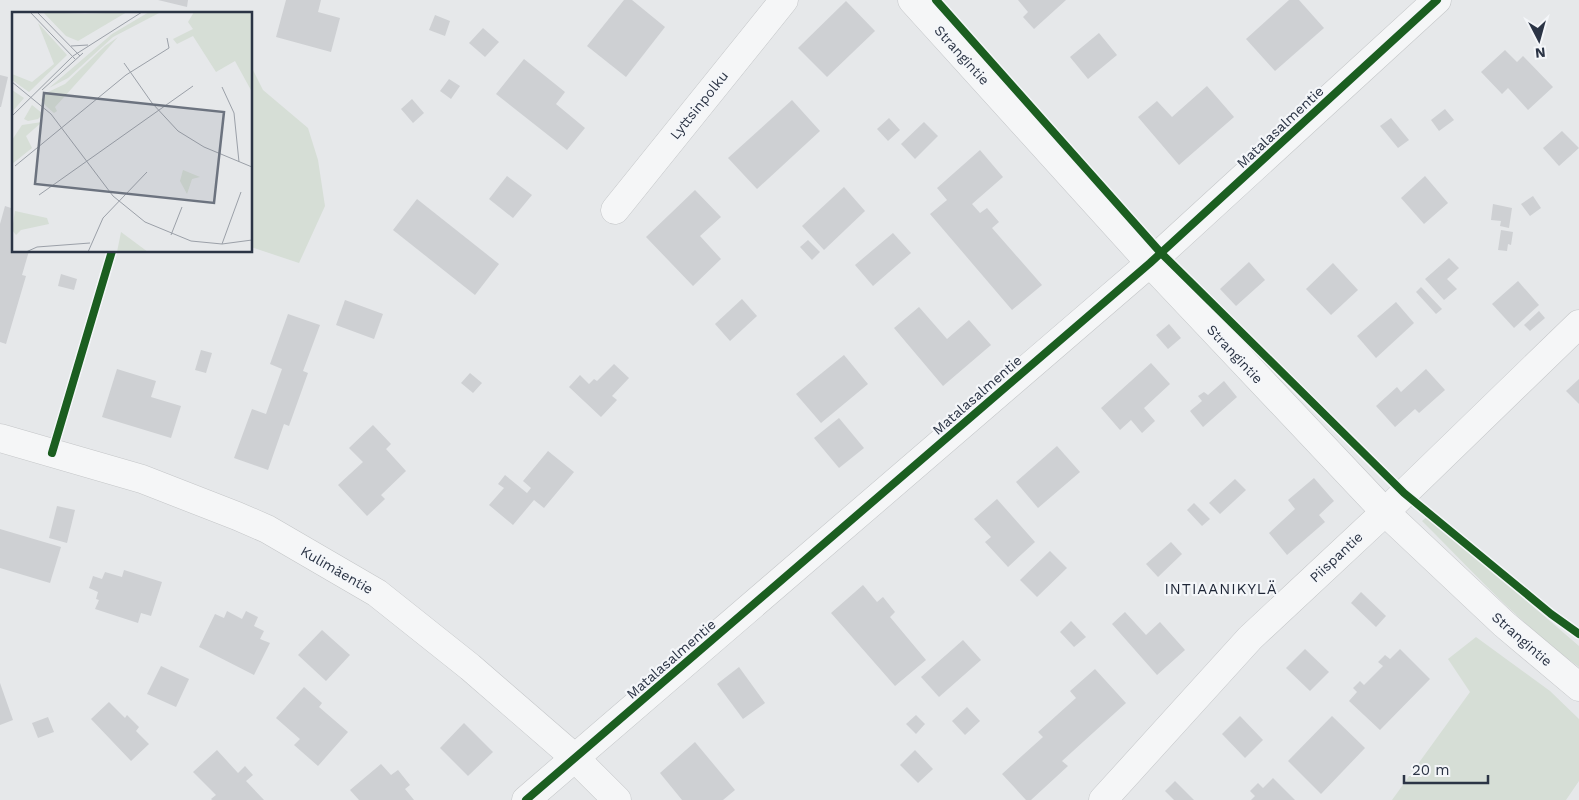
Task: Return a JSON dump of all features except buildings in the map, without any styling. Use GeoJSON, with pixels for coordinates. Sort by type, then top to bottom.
{"type":"FeatureCollection","features":[{"type":"Feature","properties":{"kind":"street","name":"Lyttsinpolku"},"geometry":{"type":"LineString","coordinates":[[615,210],[784,0]]}},
{"type":"Feature","properties":{"kind":"street","name":"Strangintie"},"geometry":{"type":"LineString","coordinates":[[912,0],[1150,263],[1385,512],[1504,624],[1579,687]]}},
{"type":"Feature","properties":{"kind":"street","name":"Matalasalmentie"},"geometry":{"type":"LineString","coordinates":[[526,800],[1150,263],[1437,0]]}},
{"type":"Feature","properties":{"kind":"street","name":"Piispantie"},"geometry":{"type":"LineString","coordinates":[[1103,800],[1250,638],[1385,512],[1579,324]]}},
{"type":"Feature","properties":{"kind":"street","name":"Kulimäentie"},"geometry":{"type":"LineString","coordinates":[[0,438],[142,479],[267,529],[377,592],[470,667],[575,758],[617,800]]}},
{"type":"Feature","properties":{"kind":"shaded area"},"geometry":{"type":"Polygon","coordinates":[[[252,68],[263,90],[308,128],[318,160],[325,206],[299,263],[252,247],[252,68]]]}},
{"type":"Feature","properties":{"kind":"shaded area"},"geometry":{"type":"Polygon","coordinates":[[[1428,516],[1579,646],[1579,667],[1537,634],[1478,578],[1422,521],[1428,516]]]}},
{"type":"Feature","properties":{"kind":"shaded area"},"geometry":{"type":"Polygon","coordinates":[[[1476,637],[1550,691],[1579,719],[1579,781],[1566,800],[1392,800],[1470,692],[1448,659],[1476,637]]]}},
{"type":"Feature","properties":{"kind":"cycle path"},"geometry":{"type":"LineString","coordinates":[[936,0],[1161,253],[1404,493],[1551,614],[1579,634]]}},
{"type":"Feature","properties":{"kind":"cycle path"},"geometry":{"type":"LineString","coordinates":[[526,800],[1150,263],[1437,0]]}},
{"type":"Feature","properties":{"kind":"cycle path"},"geometry":{"type":"LineString","coordinates":[[52,453],[112,252]]}},
{"type":"Feature","properties":{"kind":"district","name":"INTIAANIKYLÄ"},"geometry":{"type":"Point","coordinates":[1221,589]}}]}
